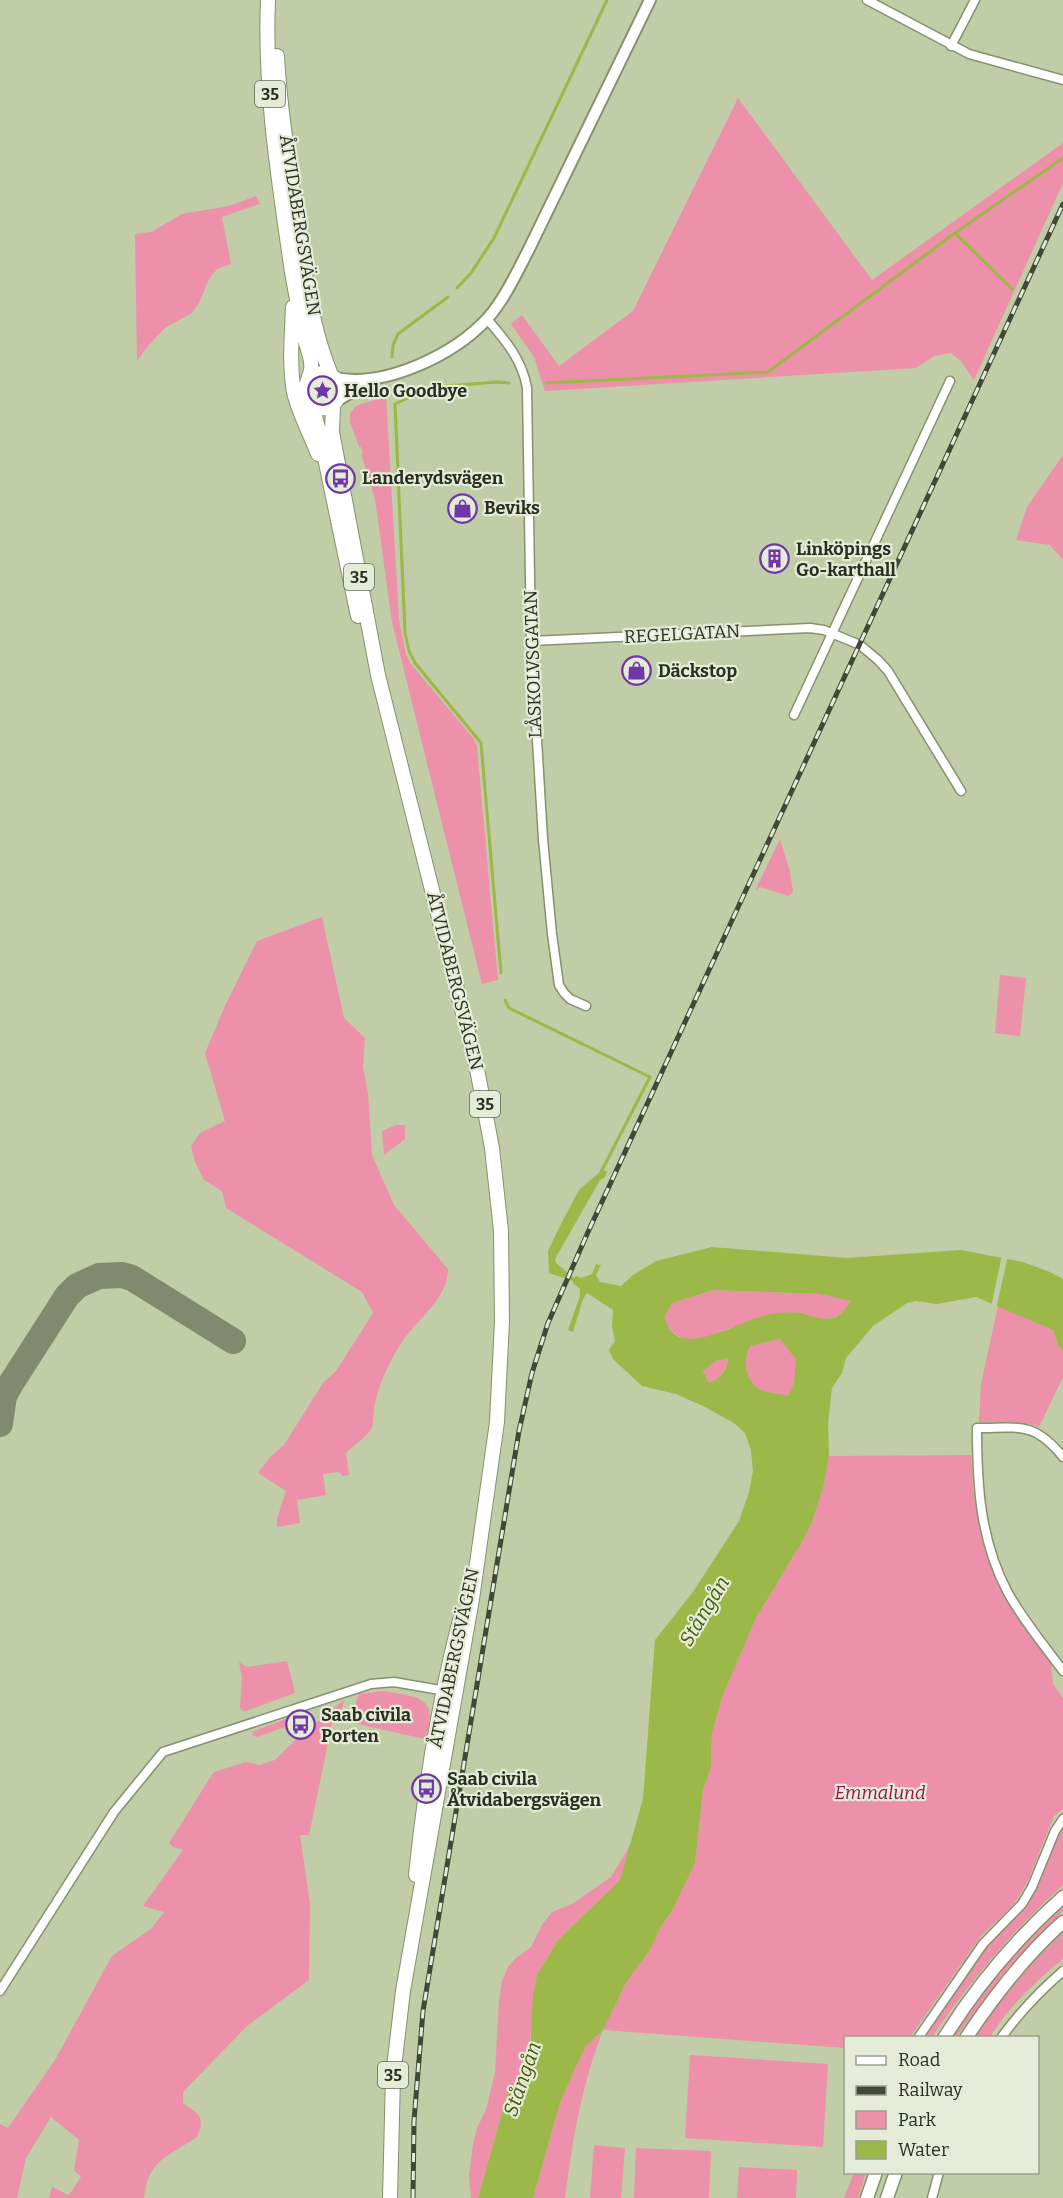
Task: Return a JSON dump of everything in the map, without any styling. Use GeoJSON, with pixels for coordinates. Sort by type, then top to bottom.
{"type":"FeatureCollection","features":[{"type":"Feature","properties":{"kind":"main road","name":"ÅTVIDABERGSVÄGEN"},"geometry":{"type":"LineString","coordinates":[[268,0],[270,96],[293,277],[311,364],[309,380]]}},
{"type":"Feature","properties":{"kind":"main road","name":"ÅTVIDABERGSVÄGEN"},"geometry":{"type":"LineString","coordinates":[[277,0],[279,85],[288,163],[312,311],[318,338],[333,377]]}},
{"type":"Feature","properties":{"kind":"main road","name":"ÅTVIDABERGSVÄGEN"},"geometry":{"type":"LineString","coordinates":[[293,277],[292,369],[295,393],[330,490]]}},
{"type":"Feature","properties":{"kind":"main road"},"geometry":{"type":"LineString","coordinates":[[309,380],[319,374],[333,377]]}},
{"type":"Feature","properties":{"kind":"main road","name":"35"},"geometry":{"type":"LineString","coordinates":[[333,377],[340,390],[336,403]]}},
{"type":"Feature","properties":{"kind":"main road","name":"35"},"geometry":{"type":"LineString","coordinates":[[309,380],[305,393],[312,405]]}},
{"type":"Feature","properties":{"kind":"main road","name":"ÅTVIDABERGSVÄGEN"},"geometry":{"type":"LineString","coordinates":[[336,403],[332,432],[378,675],[477,1069],[496,1179],[502,1272],[500,1369],[491,1467],[479,1543],[450,1691],[424,1879],[409,1952],[393,2076],[390,2198]]}},
{"type":"Feature","properties":{"kind":"main road"},"geometry":{"type":"LineString","coordinates":[[312,405],[321,408],[336,403]]}},
{"type":"Feature","properties":{"kind":"main road","name":"ÅTVIDABERGSVÄGEN"},"geometry":{"type":"LineString","coordinates":[[312,405],[365,645],[378,675]]}},
{"type":"Feature","properties":{"kind":"main road"},"geometry":{"type":"LineString","coordinates":[[945,2036],[966,2002],[1005,1955],[1063,1897]]}},
{"type":"Feature","properties":{"kind":"main road"},"geometry":{"type":"LineString","coordinates":[[967,2036],[985,2009],[1018,1969],[1063,1922]]}},
{"type":"Feature","properties":{"kind":"main road"},"geometry":{"type":"LineString","coordinates":[[867,2198],[875,2174]]}},
{"type":"Feature","properties":{"kind":"main road"},"geometry":{"type":"LineString","coordinates":[[886,2198],[895,2174]]}},
{"type":"Feature","properties":{"kind":"street"},"geometry":{"type":"LineString","coordinates":[[336,403],[361,386],[428,360],[452,347],[487,319],[510,286],[528,251],[650,0]]}},
{"type":"Feature","properties":{"kind":"street"},"geometry":{"type":"LineString","coordinates":[[867,0],[951,46],[982,59],[1063,80]]}},
{"type":"Feature","properties":{"kind":"street"},"geometry":{"type":"LineString","coordinates":[[951,46],[975,0]]}},
{"type":"Feature","properties":{"kind":"street","name":"LÅSKOLVSGATAN"},"geometry":{"type":"LineString","coordinates":[[487,319],[516,356],[522,367],[527,388],[531,640],[543,839],[557,974],[564,993],[570,999],[586,1006]]}},
{"type":"Feature","properties":{"kind":"street"},"geometry":{"type":"LineString","coordinates":[[333,377],[351,380],[382,376]]}},
{"type":"Feature","properties":{"kind":"street"},"geometry":{"type":"LineString","coordinates":[[794,715],[950,381]]}},
{"type":"Feature","properties":{"kind":"street","name":"REGELGATAN"},"geometry":{"type":"LineString","coordinates":[[531,640],[810,628],[832,633],[869,652],[888,671],[961,791]]}},
{"type":"Feature","properties":{"kind":"street"},"geometry":{"type":"LineString","coordinates":[[1063,1456],[1041,1434],[1027,1429],[977,1428],[979,1497],[984,1527],[993,1558],[1007,1591],[1063,1671]]}},
{"type":"Feature","properties":{"kind":"street"},"geometry":{"type":"LineString","coordinates":[[0,1991],[114,1812],[163,1752],[371,1684],[394,1682],[450,1691]]}},
{"type":"Feature","properties":{"kind":"street"},"geometry":{"type":"LineString","coordinates":[[919,2036],[983,1944],[1028,1896],[1055,1831],[1063,1819]]}},
{"type":"Feature","properties":{"kind":"street"},"geometry":{"type":"LineString","coordinates":[[1001,2036],[1037,1995],[1063,1971]]}},
{"type":"Feature","properties":{"kind":"street"},"geometry":{"type":"LineString","coordinates":[[932,2198],[938,2174]]}},
{"type":"Feature","properties":{"kind":"green space"},"geometry":{"type":"Polygon","coordinates":[[[738,98],[872,280],[1063,143],[1063,183],[974,380],[961,361],[951,353],[934,356],[916,368],[545,391],[534,357],[511,324],[522,315],[559,366],[633,311],[738,98]]]}},
{"type":"Feature","properties":{"kind":"green space"},"geometry":{"type":"Polygon","coordinates":[[[256,196],[260,204],[222,217],[231,264],[217,269],[209,279],[192,313],[165,328],[137,361],[135,234],[151,232],[182,214],[229,206],[256,196]]]}},
{"type":"Feature","properties":{"kind":"green space"},"geometry":{"type":"Polygon","coordinates":[[[386,396],[399,620],[406,654],[411,664],[474,739],[477,747],[498,980],[482,984],[392,622],[375,499],[361,453],[363,453],[350,422],[350,414],[356,406],[386,396]]]}},
{"type":"Feature","properties":{"kind":"green space"},"geometry":{"type":"Polygon","coordinates":[[[1063,455],[1063,560],[1050,545],[1016,540],[1027,507],[1063,455]]]}},
{"type":"Feature","properties":{"kind":"green space"},"geometry":{"type":"Polygon","coordinates":[[[780,839],[790,872],[793,892],[789,896],[760,887],[755,891],[780,839]]]}},
{"type":"Feature","properties":{"kind":"green space"},"geometry":{"type":"Polygon","coordinates":[[[322,917],[344,1018],[365,1038],[363,1067],[368,1094],[372,1155],[394,1205],[448,1269],[447,1280],[437,1300],[406,1336],[388,1366],[374,1407],[372,1427],[346,1453],[349,1475],[343,1476],[339,1472],[323,1474],[326,1495],[297,1500],[300,1523],[277,1527],[277,1519],[286,1491],[258,1473],[270,1457],[284,1445],[323,1383],[336,1371],[373,1313],[362,1292],[226,1208],[222,1191],[204,1180],[195,1162],[191,1146],[200,1133],[225,1121],[205,1053],[257,941],[322,917]]]}},
{"type":"Feature","properties":{"kind":"green space"},"geometry":{"type":"Polygon","coordinates":[[[1000,975],[1026,978],[1020,1036],[995,1033],[1000,975]]]}},
{"type":"Feature","properties":{"kind":"green space"},"geometry":{"type":"Polygon","coordinates":[[[396,1125],[405,1125],[405,1139],[384,1155],[382,1131],[396,1125]]]}},
{"type":"Feature","properties":{"kind":"green space"},"geometry":{"type":"Polygon","coordinates":[[[713,1290],[819,1294],[852,1301],[845,1309],[831,1318],[822,1319],[804,1314],[784,1316],[732,1327],[699,1340],[683,1338],[674,1333],[668,1326],[665,1316],[672,1303],[713,1290]]]}},
{"type":"Feature","properties":{"kind":"green space"},"geometry":{"type":"Polygon","coordinates":[[[998,1306],[1053,1330],[1059,1347],[1063,1351],[1063,1377],[1039,1427],[1030,1424],[979,1422],[981,1384],[998,1306]]]}},
{"type":"Feature","properties":{"kind":"green space"},"geometry":{"type":"Polygon","coordinates":[[[780,1339],[797,1359],[794,1384],[788,1396],[759,1389],[750,1381],[746,1370],[746,1358],[750,1346],[780,1339]]]}},
{"type":"Feature","properties":{"kind":"green space"},"geometry":{"type":"Polygon","coordinates":[[[728,1358],[722,1373],[709,1383],[703,1371],[716,1361],[728,1358]]]}},
{"type":"Feature","properties":{"kind":"green space","name":"Emmalund"},"geometry":{"type":"Polygon","coordinates":[[[971,1455],[974,1497],[990,1561],[998,1581],[1051,1661],[1053,1684],[1063,1698],[1063,1809],[1054,1816],[1027,1883],[1014,1904],[981,1936],[911,2036],[844,2036],[844,2048],[603,2030],[626,1983],[650,1950],[661,1926],[671,1913],[695,1863],[703,1790],[711,1767],[712,1733],[723,1695],[756,1618],[812,1522],[824,1485],[829,1456],[971,1455]]]}},
{"type":"Feature","properties":{"kind":"green space"},"geometry":{"type":"Polygon","coordinates":[[[287,1661],[295,1693],[246,1711],[241,1710],[242,1678],[239,1662],[247,1667],[287,1661]]]}},
{"type":"Feature","properties":{"kind":"green space"},"geometry":{"type":"Polygon","coordinates":[[[383,1691],[416,1697],[428,1706],[429,1725],[425,1739],[349,1722],[359,1694],[383,1691]]]}},
{"type":"Feature","properties":{"kind":"green space"},"geometry":{"type":"Polygon","coordinates":[[[344,1700],[340,1720],[333,1719],[309,1835],[300,1835],[310,1904],[309,1980],[247,2026],[183,2092],[183,2103],[201,2120],[200,2130],[197,2137],[168,2155],[155,2167],[146,2185],[144,2198],[49,2198],[52,2187],[69,2195],[81,2177],[74,2170],[79,2140],[51,2117],[26,2158],[17,2198],[0,2198],[0,2124],[8,2128],[55,2060],[112,1956],[152,1928],[164,1912],[143,1906],[183,1850],[169,1843],[214,1772],[246,1762],[259,1765],[275,1760],[344,1700]]]}},
{"type":"Feature","properties":{"kind":"green space"},"geometry":{"type":"Polygon","coordinates":[[[294,1716],[299,1717],[296,1723],[257,1737],[252,1735],[254,1731],[294,1716]]]}},
{"type":"Feature","properties":{"kind":"green space"},"geometry":{"type":"Polygon","coordinates":[[[1063,1826],[1063,1885],[1026,1920],[993,1957],[933,2036],[924,2036],[985,1948],[1028,1902],[1037,1887],[1058,1832],[1063,1826]]]}},
{"type":"Feature","properties":{"kind":"green space"},"geometry":{"type":"Polygon","coordinates":[[[630,1845],[620,1880],[558,1940],[537,1975],[530,2056],[525,2072],[507,2095],[478,2198],[471,2198],[469,2176],[473,2145],[477,2128],[486,2110],[495,2073],[499,2000],[502,1981],[508,1967],[531,1947],[542,1925],[552,1912],[572,1904],[611,1877],[630,1845]]]}},
{"type":"Feature","properties":{"kind":"green space"},"geometry":{"type":"Polygon","coordinates":[[[1063,1905],[1063,1911],[1008,1968],[957,2036],[951,2036],[999,1971],[1063,1905]]]}},
{"type":"Feature","properties":{"kind":"green space"},"geometry":{"type":"Polygon","coordinates":[[[1063,1932],[1063,1959],[1023,1995],[991,2036],[976,2036],[1016,1982],[1063,1932]]]}},
{"type":"Feature","properties":{"kind":"green space"},"geometry":{"type":"Polygon","coordinates":[[[603,2030],[595,2051],[579,2113],[565,2198],[533,2198],[560,2103],[586,2046],[603,2030]]]}},
{"type":"Feature","properties":{"kind":"green space"},"geometry":{"type":"Polygon","coordinates":[[[690,2055],[828,2064],[823,2147],[685,2138],[690,2055]]]}},
{"type":"Feature","properties":{"kind":"green space"},"geometry":{"type":"Polygon","coordinates":[[[594,2145],[625,2148],[621,2198],[590,2198],[594,2145]]]}},
{"type":"Feature","properties":{"kind":"green space"},"geometry":{"type":"Polygon","coordinates":[[[636,2148],[711,2151],[709,2198],[634,2198],[636,2148]]]}},
{"type":"Feature","properties":{"kind":"green space"},"geometry":{"type":"Polygon","coordinates":[[[739,2167],[797,2170],[796,2198],[737,2198],[739,2167]]]}},
{"type":"Feature","properties":{"kind":"green space"},"geometry":{"type":"Polygon","coordinates":[[[854,2174],[866,2174],[858,2198],[844,2198],[854,2174]]]}},
{"type":"Feature","properties":{"kind":"water","name":"Stångån"},"geometry":{"type":"Polygon","coordinates":[[[602,1170],[607,1171],[555,1259],[556,1263],[574,1278],[592,1274],[596,1264],[601,1265],[596,1275],[600,1282],[621,1286],[633,1275],[656,1261],[712,1247],[847,1258],[961,1250],[1023,1262],[1063,1279],[1063,1351],[1059,1347],[1053,1330],[976,1297],[937,1304],[916,1301],[907,1303],[873,1326],[846,1358],[842,1373],[832,1388],[828,1424],[829,1456],[824,1485],[812,1522],[756,1618],[723,1695],[712,1733],[711,1767],[703,1790],[695,1863],[671,1913],[661,1926],[650,1950],[626,1983],[603,2030],[586,2046],[560,2103],[533,2198],[478,2198],[507,2095],[525,2072],[530,2056],[533,1995],[537,1975],[558,1940],[620,1880],[643,1799],[655,1640],[693,1592],[739,1521],[749,1492],[753,1471],[751,1450],[745,1433],[734,1423],[676,1394],[642,1386],[613,1359],[609,1350],[615,1341],[612,1327],[613,1310],[587,1293],[573,1332],[568,1330],[580,1296],[580,1289],[573,1281],[549,1273],[548,1251],[579,1190],[602,1170]],[[713,1290],[672,1303],[665,1316],[670,1330],[680,1337],[693,1339],[772,1314],[795,1313],[825,1319],[836,1317],[851,1301],[819,1294],[713,1290]],[[780,1339],[750,1346],[746,1357],[746,1369],[750,1380],[759,1389],[788,1396],[794,1384],[796,1359],[780,1339]],[[728,1358],[716,1361],[703,1371],[709,1383],[723,1373],[728,1358]]]}},
{"type":"Feature","properties":{"kind":"pier"},"geometry":{"type":"Polygon","coordinates":[[[1002,1255],[1008,1256],[996,1309],[991,1307],[1002,1255]]]}},
{"type":"Feature","properties":{"kind":"waterway"},"geometry":{"type":"LineString","coordinates":[[457,288],[471,273],[494,238],[607,0]]}},
{"type":"Feature","properties":{"kind":"waterway"},"geometry":{"type":"LineString","coordinates":[[546,383],[768,372],[955,233],[1063,158]]}},
{"type":"Feature","properties":{"kind":"waterway"},"geometry":{"type":"LineString","coordinates":[[955,233],[1012,289]]}},
{"type":"Feature","properties":{"kind":"waterway"},"geometry":{"type":"LineString","coordinates":[[392,357],[393,345],[398,334],[448,297]]}},
{"type":"Feature","properties":{"kind":"waterway"},"geometry":{"type":"LineString","coordinates":[[501,973],[481,743],[415,663],[409,651],[405,633],[395,404],[432,387],[509,383]]}},
{"type":"Feature","properties":{"kind":"waterway"},"geometry":{"type":"LineString","coordinates":[[505,1000],[509,1008],[650,1077],[601,1172]]}},
{"type":"Feature","properties":{"kind":"taxiway"},"geometry":{"type":"LineString","coordinates":[[0,1424],[4,1396],[67,1296],[77,1286],[99,1276],[122,1275],[132,1278],[233,1341]]}},
{"type":"Feature","properties":{"kind":"railway"},"geometry":{"type":"LineString","coordinates":[[413,2198],[414,2121],[423,2011],[519,1431],[532,1373],[548,1323],[1063,204]]}},
{"type":"Feature","properties":{"kind":"place","name":"Hello Goodbye"},"geometry":{"type":"Point","coordinates":[323,391]}},
{"type":"Feature","properties":{"kind":"place","name":"Landerydsvägen"},"geometry":{"type":"Point","coordinates":[341,478]}},
{"type":"Feature","properties":{"kind":"place","name":"Beviks"},"geometry":{"type":"Point","coordinates":[463,508]}},
{"type":"Feature","properties":{"kind":"place","name":"Linköpings Go-karthall"},"geometry":{"type":"Point","coordinates":[775,559]}},
{"type":"Feature","properties":{"kind":"place","name":"Däckstop"},"geometry":{"type":"Point","coordinates":[637,671]}},
{"type":"Feature","properties":{"kind":"place","name":"Saab civila Porten"},"geometry":{"type":"Point","coordinates":[300,1725]}},
{"type":"Feature","properties":{"kind":"place","name":"Saab civila Åtvidabergsvägen"},"geometry":{"type":"Point","coordinates":[426,1789]}}]}
